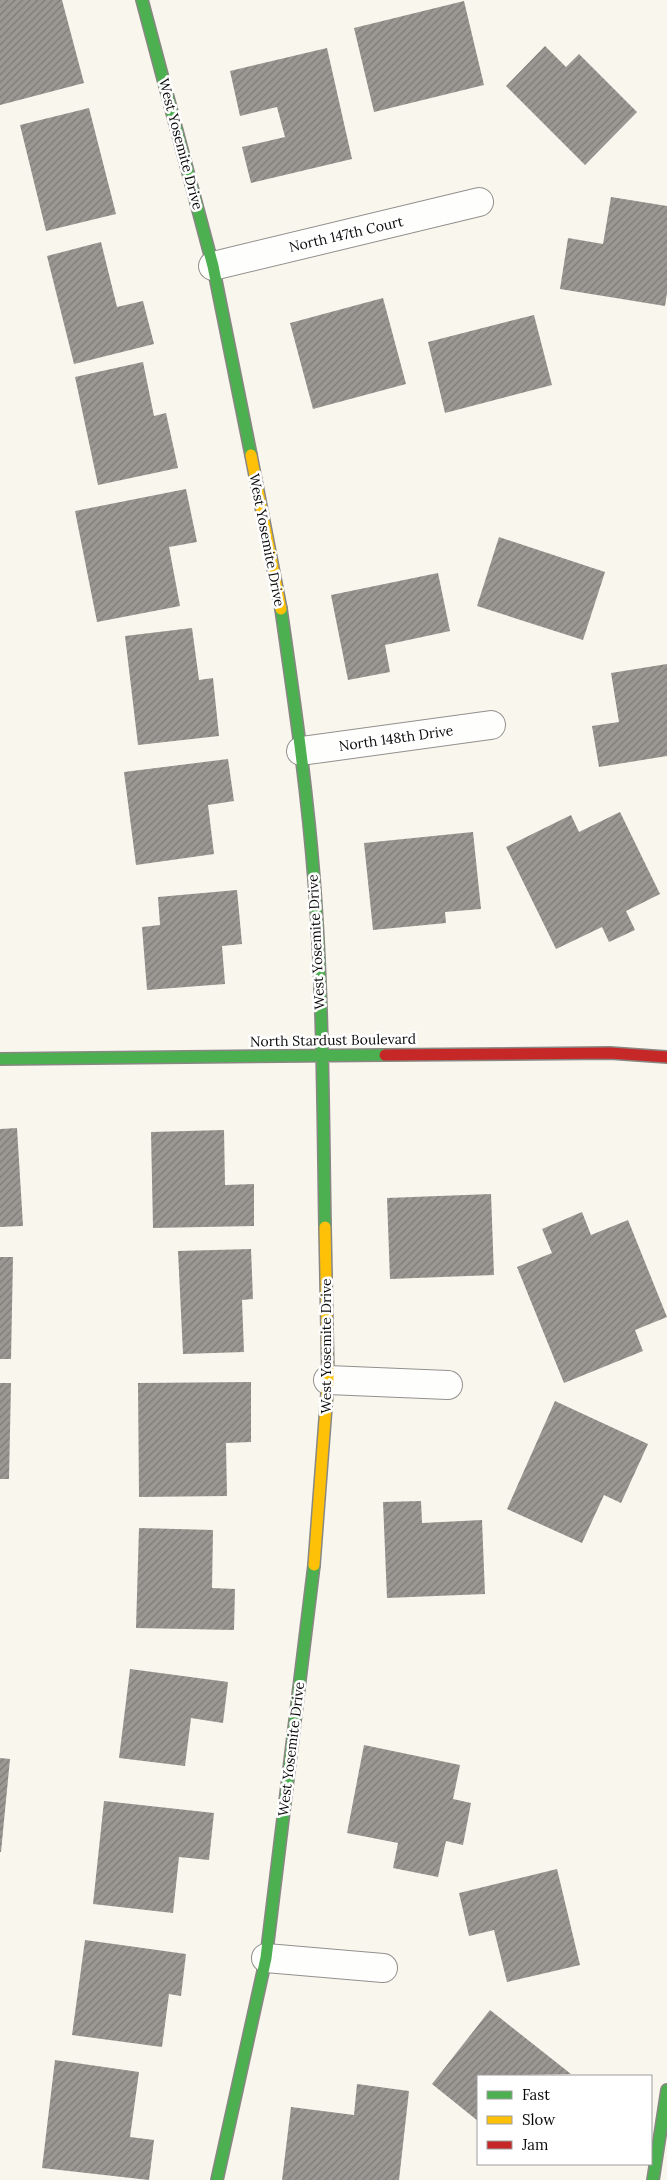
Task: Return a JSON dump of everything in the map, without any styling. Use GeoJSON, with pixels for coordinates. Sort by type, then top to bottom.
{"type":"FeatureCollection","features":[{"type":"Feature","properties":{"kind":"street","name":"West Yosemite Drive"},"geometry":{"type":"LineString","coordinates":[[142,0],[213,266],[279,595],[301,751],[314,880],[322,1054],[328,1380],[315,1558],[266,1958],[217,2180]]}},
{"type":"Feature","properties":{"kind":"street","name":"North 147th Court"},"geometry":{"type":"LineString","coordinates":[[213,266],[480,202]]}},
{"type":"Feature","properties":{"kind":"street","name":"North 148th Drive"},"geometry":{"type":"LineString","coordinates":[[301,751],[491,725]]}},
{"type":"Feature","properties":{"kind":"street","name":"North Stardust Boulevard"},"geometry":{"type":"LineString","coordinates":[[0,1059],[610,1052],[667,1056]]}},
{"type":"Feature","properties":{"kind":"street"},"geometry":{"type":"LineString","coordinates":[[328,1380],[448,1385]]}},
{"type":"Feature","properties":{"kind":"street"},"geometry":{"type":"LineString","coordinates":[[266,1958],[383,1968]]}},
{"type":"Feature","properties":{"kind":"street"},"geometry":{"type":"LineString","coordinates":[[653,2180],[667,2090]]}},
{"type":"Feature","properties":{"kind":"building"},"geometry":{"type":"Polygon","coordinates":[[[0,0],[62,0],[84,83],[0,105],[0,0]]]}},
{"type":"Feature","properties":{"kind":"building"},"geometry":{"type":"Polygon","coordinates":[[[464,1],[484,85],[374,112],[354,28],[464,1]]]}},
{"type":"Feature","properties":{"kind":"building"},"geometry":{"type":"Polygon","coordinates":[[[545,46],[566,67],[579,54],[637,112],[585,165],[506,86],[545,46]]]}},
{"type":"Feature","properties":{"kind":"building"},"geometry":{"type":"Polygon","coordinates":[[[327,48],[352,159],[251,183],[242,147],[285,137],[277,107],[240,116],[230,71],[327,48]]]}},
{"type":"Feature","properties":{"kind":"building"},"geometry":{"type":"Polygon","coordinates":[[[89,108],[116,214],[46,231],[20,125],[89,108]]]}},
{"type":"Feature","properties":{"kind":"building"},"geometry":{"type":"Polygon","coordinates":[[[611,197],[667,206],[667,293],[665,306],[560,289],[568,238],[603,244],[611,197]]]}},
{"type":"Feature","properties":{"kind":"building"},"geometry":{"type":"Polygon","coordinates":[[[101,242],[117,307],[143,301],[154,344],[74,364],[47,256],[101,242]]]}},
{"type":"Feature","properties":{"kind":"building"},"geometry":{"type":"Polygon","coordinates":[[[383,298],[406,384],[313,409],[290,323],[383,298]]]}},
{"type":"Feature","properties":{"kind":"building"},"geometry":{"type":"Polygon","coordinates":[[[534,315],[552,385],[445,413],[428,342],[534,315]]]}},
{"type":"Feature","properties":{"kind":"building"},"geometry":{"type":"Polygon","coordinates":[[[143,362],[154,416],[166,413],[178,468],[98,485],[75,377],[143,362]]]}},
{"type":"Feature","properties":{"kind":"building"},"geometry":{"type":"Polygon","coordinates":[[[186,489],[197,542],[169,547],[180,606],[97,622],[75,511],[186,489]]]}},
{"type":"Feature","properties":{"kind":"building"},"geometry":{"type":"Polygon","coordinates":[[[499,537],[605,572],[583,640],[477,606],[499,537]]]}},
{"type":"Feature","properties":{"kind":"building"},"geometry":{"type":"Polygon","coordinates":[[[438,573],[450,631],[385,645],[390,672],[348,680],[331,595],[438,573]]]}},
{"type":"Feature","properties":{"kind":"building"},"geometry":{"type":"Polygon","coordinates":[[[192,628],[199,680],[213,678],[219,736],[138,745],[125,636],[192,628]]]}},
{"type":"Feature","properties":{"kind":"building"},"geometry":{"type":"Polygon","coordinates":[[[667,664],[667,756],[599,767],[592,726],[619,722],[611,673],[667,664]]]}},
{"type":"Feature","properties":{"kind":"building"},"geometry":{"type":"Polygon","coordinates":[[[228,759],[234,801],[208,805],[214,854],[136,865],[124,772],[228,759]]]}},
{"type":"Feature","properties":{"kind":"building"},"geometry":{"type":"Polygon","coordinates":[[[620,812],[660,894],[626,911],[635,930],[609,942],[602,927],[556,949],[506,847],[571,815],[579,832],[620,812]]]}},
{"type":"Feature","properties":{"kind":"building"},"geometry":{"type":"Polygon","coordinates":[[[473,832],[481,909],[445,912],[446,923],[373,930],[364,843],[473,832]]]}},
{"type":"Feature","properties":{"kind":"building"},"geometry":{"type":"Polygon","coordinates":[[[237,890],[242,944],[222,946],[225,984],[147,990],[142,927],[160,925],[158,897],[237,890]]]}},
{"type":"Feature","properties":{"kind":"building"},"geometry":{"type":"Polygon","coordinates":[[[17,1128],[23,1226],[0,1227],[0,1129],[17,1128]]]}},
{"type":"Feature","properties":{"kind":"building"},"geometry":{"type":"Polygon","coordinates":[[[224,1130],[225,1185],[254,1184],[254,1226],[153,1228],[151,1132],[224,1130]]]}},
{"type":"Feature","properties":{"kind":"building"},"geometry":{"type":"Polygon","coordinates":[[[491,1194],[494,1275],[390,1279],[387,1198],[491,1194]]]}},
{"type":"Feature","properties":{"kind":"building"},"geometry":{"type":"Polygon","coordinates":[[[582,1212],[591,1235],[628,1220],[667,1317],[635,1330],[643,1351],[564,1383],[517,1267],[552,1253],[542,1229],[582,1212]]]}},
{"type":"Feature","properties":{"kind":"building"},"geometry":{"type":"Polygon","coordinates":[[[251,1249],[253,1299],[242,1300],[244,1352],[183,1354],[178,1251],[251,1249]]]}},
{"type":"Feature","properties":{"kind":"building"},"geometry":{"type":"Polygon","coordinates":[[[0,1257],[13,1257],[11,1359],[0,1359],[0,1257]]]}},
{"type":"Feature","properties":{"kind":"building"},"geometry":{"type":"Polygon","coordinates":[[[251,1382],[251,1442],[226,1443],[227,1496],[139,1497],[138,1383],[251,1382]]]}},
{"type":"Feature","properties":{"kind":"building"},"geometry":{"type":"Polygon","coordinates":[[[0,1383],[11,1383],[9,1479],[0,1479],[0,1383]]]}},
{"type":"Feature","properties":{"kind":"building"},"geometry":{"type":"Polygon","coordinates":[[[555,1401],[648,1444],[621,1503],[604,1495],[582,1543],[507,1509],[555,1401]]]}},
{"type":"Feature","properties":{"kind":"building"},"geometry":{"type":"Polygon","coordinates":[[[421,1501],[422,1523],[482,1520],[485,1594],[387,1598],[383,1502],[421,1501]]]}},
{"type":"Feature","properties":{"kind":"building"},"geometry":{"type":"Polygon","coordinates":[[[139,1528],[213,1530],[212,1588],[235,1589],[234,1630],[136,1628],[139,1528]]]}},
{"type":"Feature","properties":{"kind":"building"},"geometry":{"type":"Polygon","coordinates":[[[130,1669],[228,1682],[223,1723],[191,1718],[185,1766],[119,1758],[130,1669]]]}},
{"type":"Feature","properties":{"kind":"building"},"geometry":{"type":"Polygon","coordinates":[[[364,1745],[460,1765],[453,1799],[471,1803],[463,1845],[446,1841],[438,1877],[393,1868],[398,1843],[347,1833],[364,1745]]]}},
{"type":"Feature","properties":{"kind":"building"},"geometry":{"type":"Polygon","coordinates":[[[0,1758],[10,1759],[1,1852],[0,1852],[0,1758]]]}},
{"type":"Feature","properties":{"kind":"building"},"geometry":{"type":"Polygon","coordinates":[[[104,1801],[214,1813],[209,1860],[179,1857],[173,1913],[93,1904],[104,1801]]]}},
{"type":"Feature","properties":{"kind":"building"},"geometry":{"type":"Polygon","coordinates":[[[557,1869],[580,1965],[507,1982],[494,1930],[469,1936],[459,1893],[557,1869]]]}},
{"type":"Feature","properties":{"kind":"building"},"geometry":{"type":"Polygon","coordinates":[[[85,1940],[186,1954],[181,1996],[169,1994],[162,2047],[72,2035],[85,1940]]]}},
{"type":"Feature","properties":{"kind":"building"},"geometry":{"type":"Polygon","coordinates":[[[490,2010],[571,2074],[477,2075],[477,2120],[432,2084],[490,2010]]]}},
{"type":"Feature","properties":{"kind":"building"},"geometry":{"type":"Polygon","coordinates":[[[55,2060],[139,2072],[130,2137],[154,2140],[149,2180],[42,2168],[55,2060]]]}},
{"type":"Feature","properties":{"kind":"building"},"geometry":{"type":"Polygon","coordinates":[[[357,2084],[409,2091],[399,2180],[282,2180],[291,2107],[354,2115],[357,2084]]]}},
{"type":"Feature","properties":{"kind":"traffic: fast"},"geometry":{"type":"LineString","coordinates":[[142,0],[213,266],[251,455]]}},
{"type":"Feature","properties":{"kind":"traffic: fast"},"geometry":{"type":"LineString","coordinates":[[281,609],[304,777],[314,879],[321,1009],[325,1227]]}},
{"type":"Feature","properties":{"kind":"traffic: fast"},"geometry":{"type":"LineString","coordinates":[[0,1059],[385,1055]]}},
{"type":"Feature","properties":{"kind":"traffic: fast"},"geometry":{"type":"LineString","coordinates":[[217,2180],[266,1958],[314,1565]]}},
{"type":"Feature","properties":{"kind":"traffic: fast"},"geometry":{"type":"LineString","coordinates":[[653,2180],[667,2090]]}},
{"type":"Feature","properties":{"kind":"traffic: slow"},"geometry":{"type":"LineString","coordinates":[[251,455],[281,609]]}},
{"type":"Feature","properties":{"kind":"traffic: slow"},"geometry":{"type":"LineString","coordinates":[[314,1565],[328,1380],[325,1227]]}},
{"type":"Feature","properties":{"kind":"traffic: jam"},"geometry":{"type":"LineString","coordinates":[[385,1055],[610,1053],[667,1057]]}}]}
